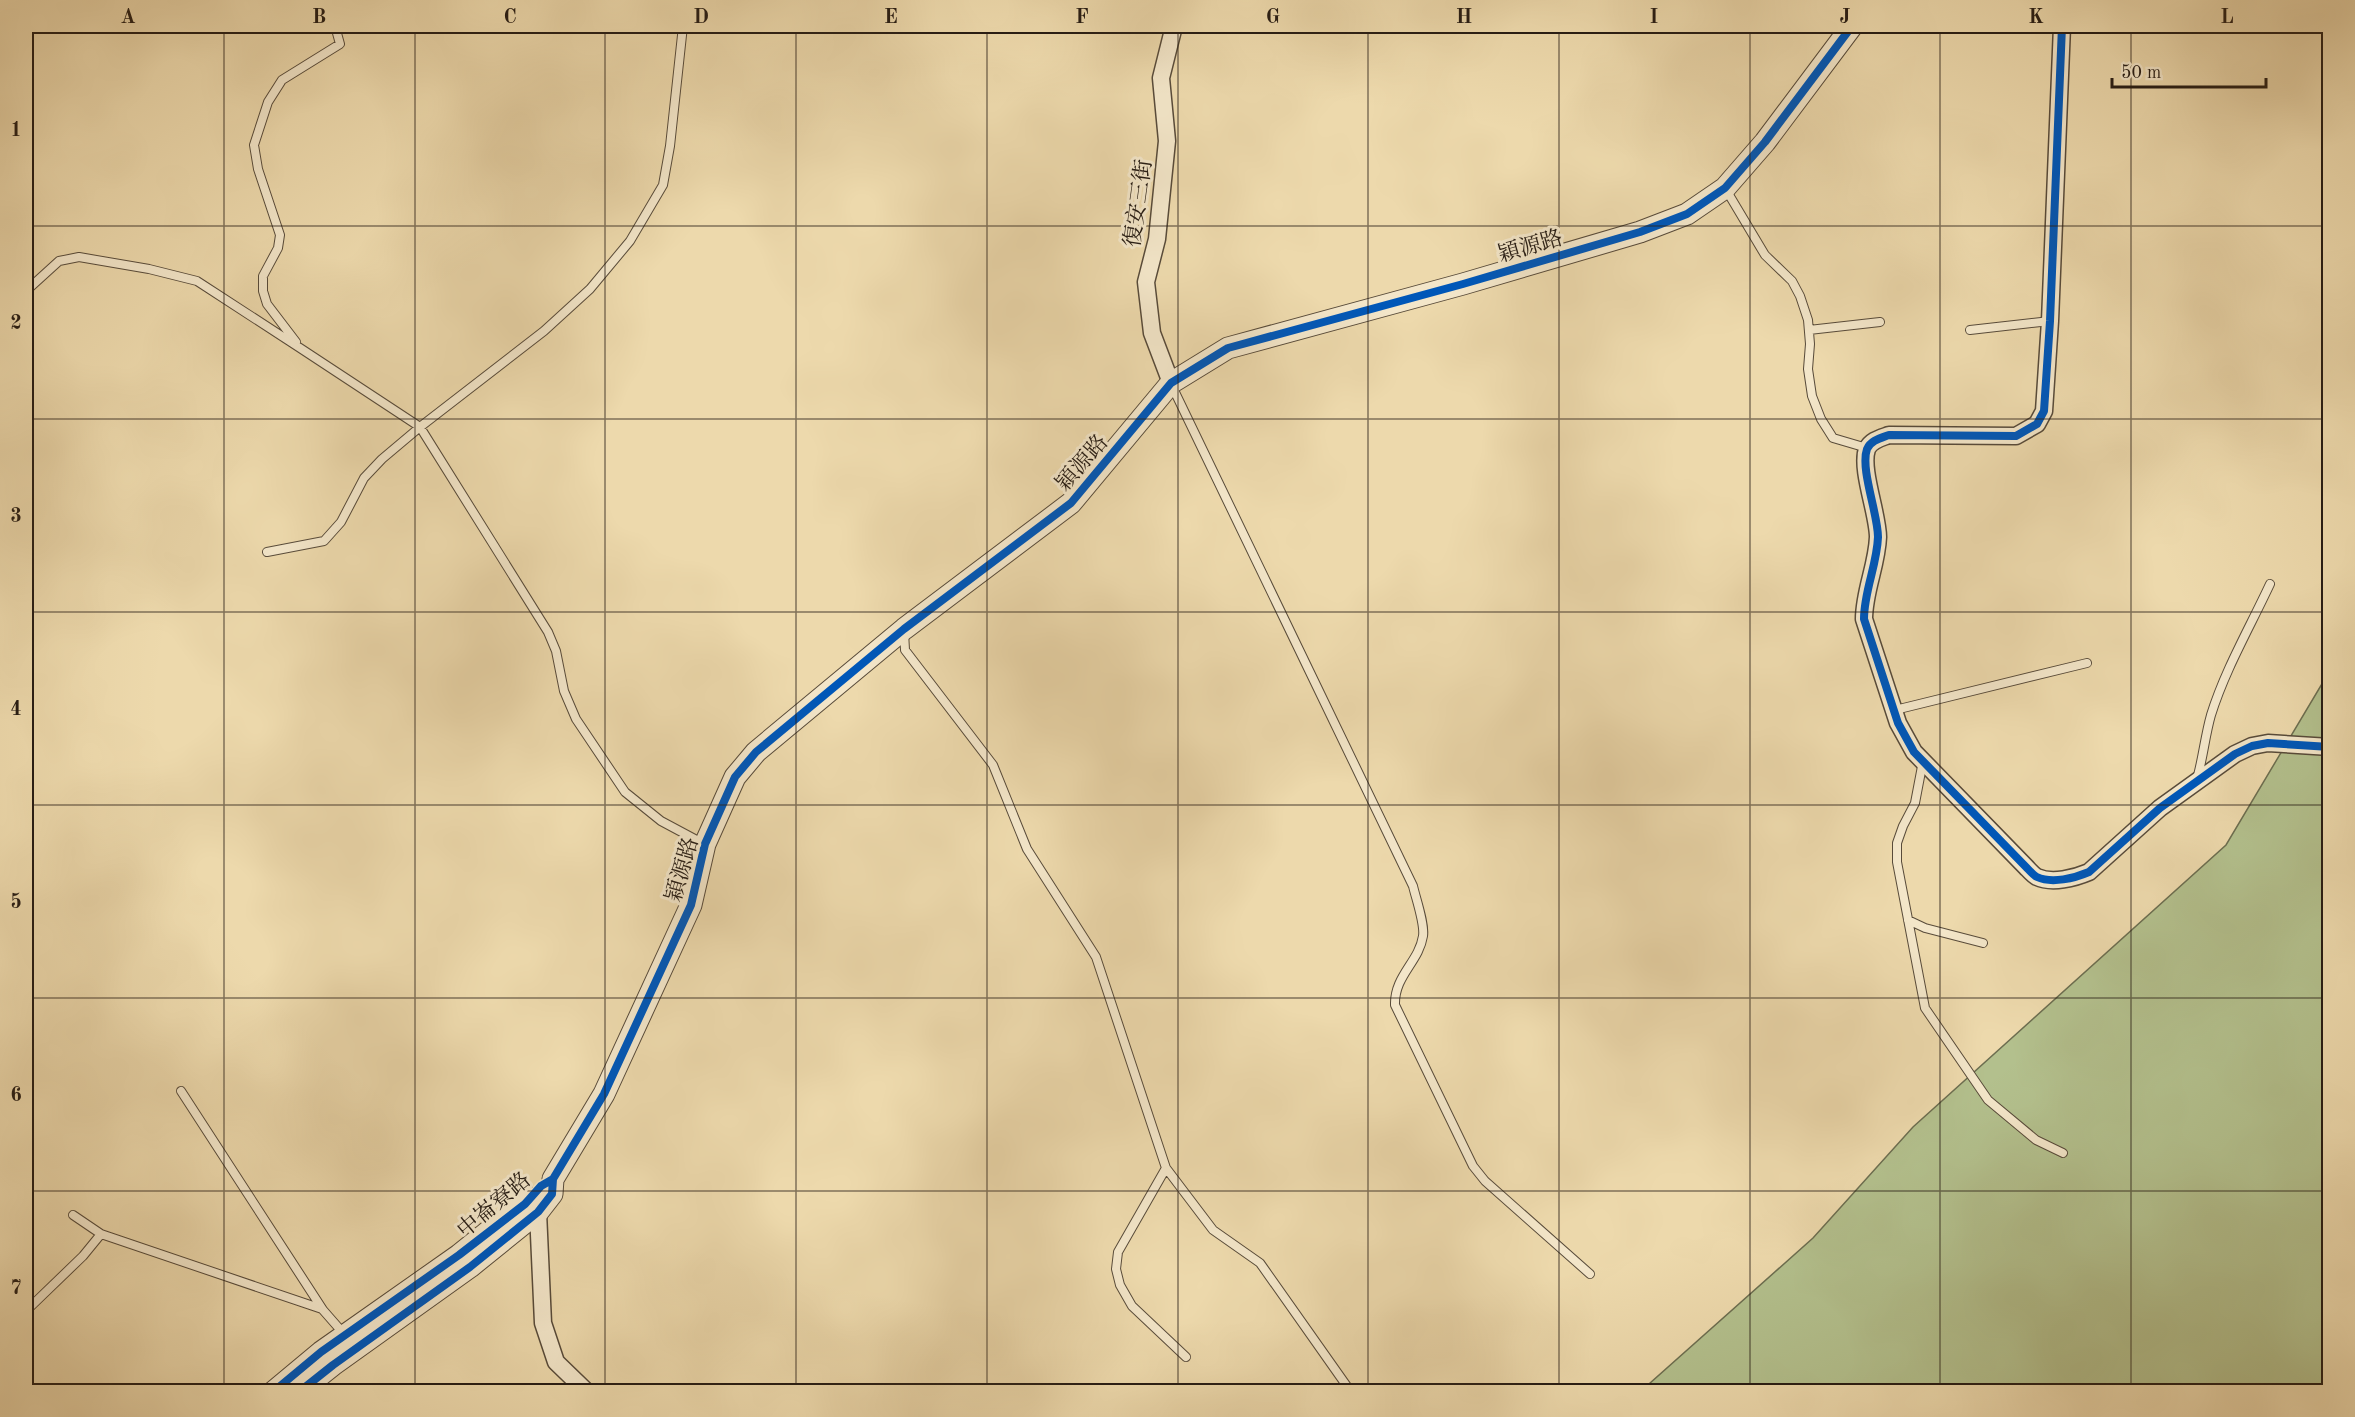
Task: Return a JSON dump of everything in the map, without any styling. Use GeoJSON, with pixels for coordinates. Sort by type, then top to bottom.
{"type":"FeatureCollection","features":[{"type":"Feature","properties":{"kind":"street","name":"復安三街"},"geometry":{"type":"LineString","coordinates":[[1171,383],[1152,333],[1146,282],[1157,239],[1167,141],[1161,78],[1174,26]]}},
{"type":"Feature","properties":{"kind":"street","name":"穎源路"},"geometry":{"type":"LineString","coordinates":[[553,1179],[604,1094],[691,905],[705,844],[735,777],[756,752],[904,629],[1071,503],[1171,383],[1228,348],[1452,287],[1640,232],[1687,214],[1725,188],[1765,142],[1852,26]]}},
{"type":"Feature","properties":{"kind":"street"},"geometry":{"type":"LineString","coordinates":[[2062,26],[2044,411],[2037,424],[2016,436],[1889,435],[1875,440],[1867,448],[1866,461],[1878,535],[1875,562],[1864,602],[1864,619],[1903,735],[1914,752],[2026,867],[2037,877],[2052,880],[2078,877],[2089,872],[2131,832],[2235,754],[2252,746],[2268,743],[2330,747]]}},
{"type":"Feature","properties":{"kind":"street","name":"中崙寮路"},"geometry":{"type":"LineString","coordinates":[[273,1392],[470,1268],[538,1212],[552,1194],[553,1179]]}},
{"type":"Feature","properties":{"kind":"street","name":"中崙寮路"},"geometry":{"type":"LineString","coordinates":[[299,1392],[350,1342],[525,1204],[541,1186],[553,1179]]}},
{"type":"Feature","properties":{"kind":"street"},"geometry":{"type":"LineString","coordinates":[[538,1212],[543,1323],[556,1362],[587,1392]]}},
{"type":"Feature","properties":{"kind":"lane"},"geometry":{"type":"LineString","coordinates":[[300,348],[267,304],[262,291],[263,276],[278,248],[280,236],[258,169],[254,146],[268,102],[282,80],[340,44],[335,26]]}},
{"type":"Feature","properties":{"kind":"lane"},"geometry":{"type":"LineString","coordinates":[[267,552],[324,541],[341,522],[364,478],[420,426],[544,331],[590,289],[630,241],[663,185],[670,146],[683,26]]}},
{"type":"Feature","properties":{"kind":"lane"},"geometry":{"type":"LineString","coordinates":[[1725,188],[1765,255],[1792,281],[1808,320],[1808,369],[1812,396],[1821,419],[1833,438],[1867,448]]}},
{"type":"Feature","properties":{"kind":"lane"},"geometry":{"type":"LineString","coordinates":[[26,291],[59,261],[79,257],[149,269],[196,281],[420,426],[548,632],[556,651],[564,690],[576,719],[612,774],[625,792],[660,821],[705,844]]}},
{"type":"Feature","properties":{"kind":"lane"},"geometry":{"type":"LineString","coordinates":[[1970,330],[2050,321]]}},
{"type":"Feature","properties":{"kind":"lane"},"geometry":{"type":"LineString","coordinates":[[1809,330],[1880,322]]}},
{"type":"Feature","properties":{"kind":"lane"},"geometry":{"type":"LineString","coordinates":[[1171,383],[1413,886],[1424,933],[1421,945],[1394,992],[1395,1005],[1473,1166],[1485,1181],[1590,1274]]}},
{"type":"Feature","properties":{"kind":"lane"},"geometry":{"type":"LineString","coordinates":[[2196,782],[2215,706],[2227,675],[2270,584]]}},
{"type":"Feature","properties":{"kind":"lane"},"geometry":{"type":"LineString","coordinates":[[904,629],[905,650],[993,765],[1027,849],[1096,957],[1166,1168],[1213,1230],[1260,1263],[1351,1392]]}},
{"type":"Feature","properties":{"kind":"lane"},"geometry":{"type":"LineString","coordinates":[[1895,710],[2087,663]]}},
{"type":"Feature","properties":{"kind":"lane"},"geometry":{"type":"LineString","coordinates":[[1923,761],[1915,803],[1897,843],[1897,862],[1925,1008],[1988,1100],[2036,1140],[2063,1153]]}},
{"type":"Feature","properties":{"kind":"lane"},"geometry":{"type":"LineString","coordinates":[[1908,920],[1925,928],[1983,943]]}},
{"type":"Feature","properties":{"kind":"lane"},"geometry":{"type":"LineString","coordinates":[[181,1090],[323,1310],[350,1342]]}},
{"type":"Feature","properties":{"kind":"lane"},"geometry":{"type":"LineString","coordinates":[[1166,1168],[1118,1252],[1116,1269],[1120,1285],[1132,1306],[1186,1357]]}},
{"type":"Feature","properties":{"kind":"lane"},"geometry":{"type":"LineString","coordinates":[[73,1215],[101,1234],[323,1310]]}},
{"type":"Feature","properties":{"kind":"lane"},"geometry":{"type":"LineString","coordinates":[[26,1311],[83,1256],[101,1234]]}},
{"type":"Feature","properties":{"kind":"green space"},"geometry":{"type":"Polygon","coordinates":[[[2329,672],[2329,1391],[1640,1392],[1813,1238],[1913,1127],[2226,845],[2329,672]]]}},
{"type":"Feature","properties":{"kind":"cycle path"},"geometry":{"type":"LineString","coordinates":[[299,1392],[470,1267],[538,1212],[552,1194],[553,1179],[604,1094],[691,905],[705,844],[735,777],[756,752],[904,629],[1071,503],[1171,383],[1228,348],[1463,284],[1640,232],[1687,214],[1725,188],[1765,142],[1852,26]]}},
{"type":"Feature","properties":{"kind":"cycle path"},"geometry":{"type":"LineString","coordinates":[[2062,26],[2044,411],[2037,424],[2016,436],[1889,435],[1874,441],[1867,449],[1865,458],[1867,480],[1878,537],[1864,619],[1898,723],[1914,752],[2033,874],[2049,880],[2070,878],[2089,872],[2160,808],[2235,754],[2252,746],[2268,743],[2330,747]]}},
{"type":"Feature","properties":{"kind":"cycle path"},"geometry":{"type":"LineString","coordinates":[[273,1392],[321,1352],[459,1255],[525,1204],[541,1186],[553,1179]]}}]}
